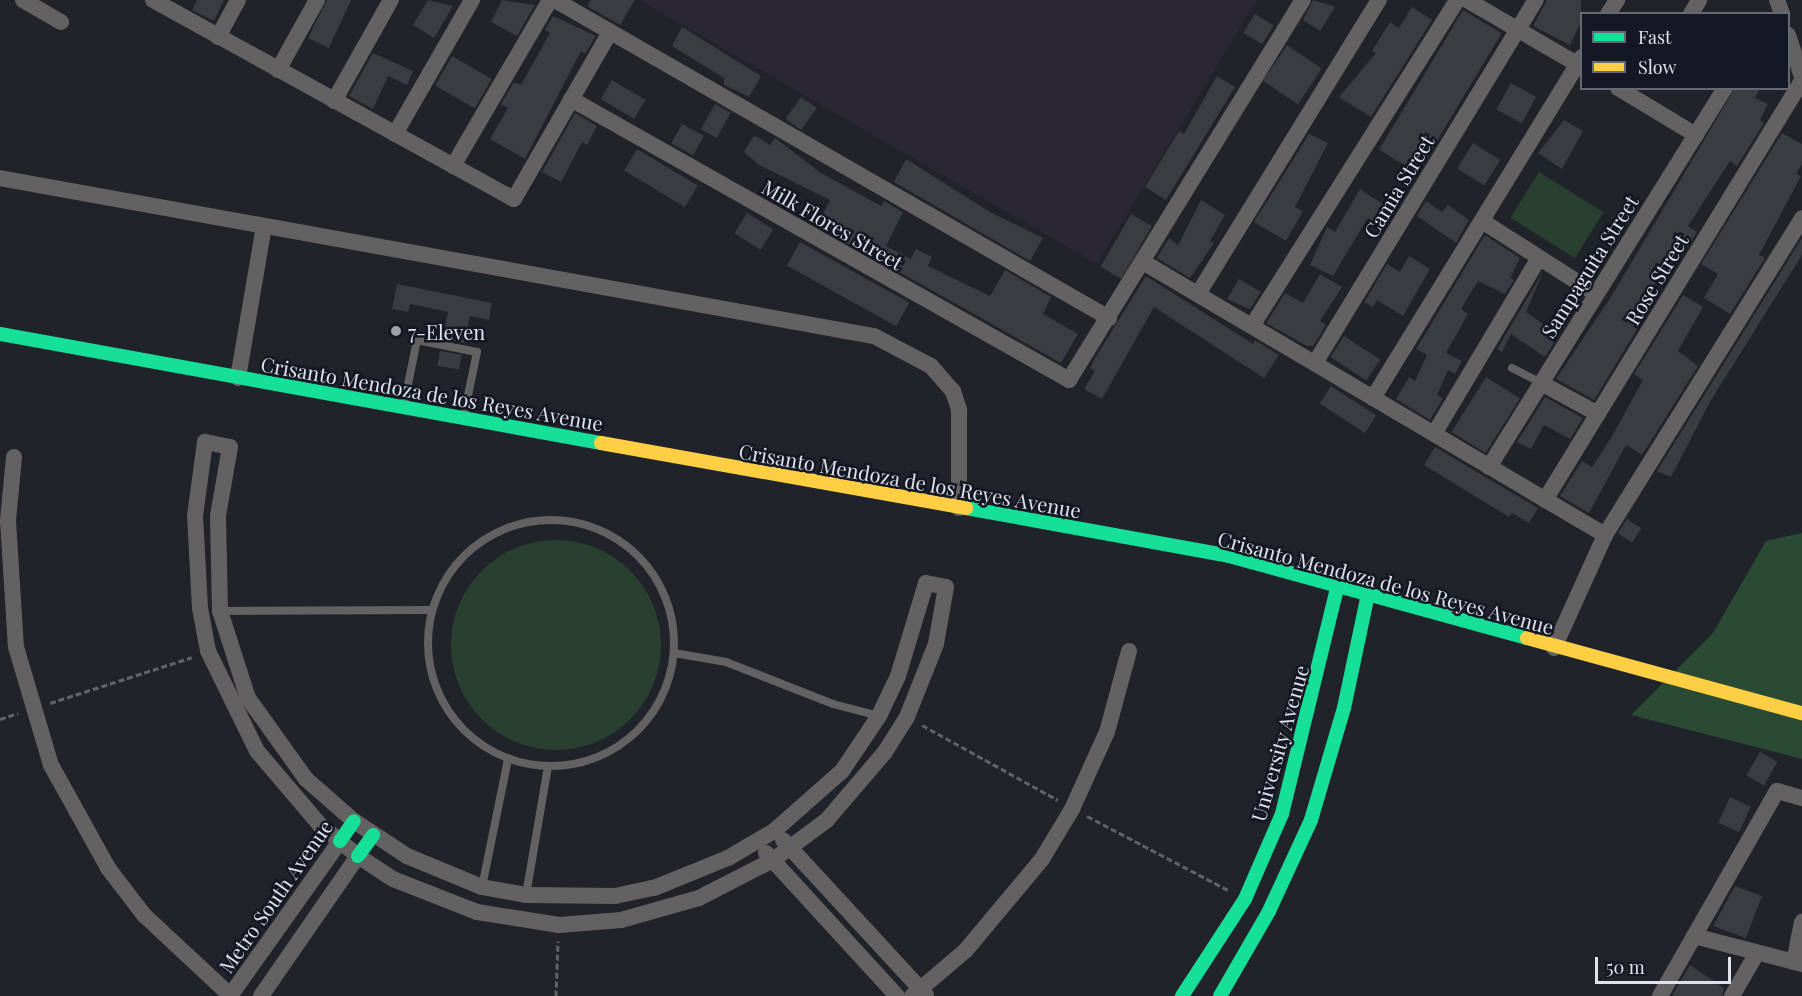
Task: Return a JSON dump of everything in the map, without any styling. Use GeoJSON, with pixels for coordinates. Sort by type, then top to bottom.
{"type":"FeatureCollection","features":[{"type":"Feature","properties":{"kind":"main road","name":"Crisanto Mendoza de los Reyes Avenue"},"geometry":{"type":"LineString","coordinates":[[0,334],[1229,556],[1554,648],[1802,713]]}},
{"type":"Feature","properties":{"kind":"main road","name":"University Avenue"},"geometry":{"type":"LineString","coordinates":[[1182,996],[1245,899],[1282,814],[1338,585]]}},
{"type":"Feature","properties":{"kind":"main road"},"geometry":{"type":"LineString","coordinates":[[1220,996],[1269,911],[1311,820],[1344,708],[1368,594]]}},
{"type":"Feature","properties":{"kind":"main road","name":"Metro South Avenue"},"geometry":{"type":"LineString","coordinates":[[340,841],[354,821]]}},
{"type":"Feature","properties":{"kind":"main road"},"geometry":{"type":"LineString","coordinates":[[358,856],[373,835]]}},
{"type":"Feature","properties":{"kind":"street"},"geometry":{"type":"LineString","coordinates":[[23,0],[61,22]]}},
{"type":"Feature","properties":{"kind":"street"},"geometry":{"type":"LineString","coordinates":[[218,37],[238,0]]}},
{"type":"Feature","properties":{"kind":"street"},"geometry":{"type":"LineString","coordinates":[[278,70],[317,0]]}},
{"type":"Feature","properties":{"kind":"street"},"geometry":{"type":"LineString","coordinates":[[334,100],[392,0]]}},
{"type":"Feature","properties":{"kind":"street"},"geometry":{"type":"LineString","coordinates":[[395,134],[472,0]]}},
{"type":"Feature","properties":{"kind":"street"},"geometry":{"type":"LineString","coordinates":[[453,166],[552,0],[1109,318],[1303,0]]}},
{"type":"Feature","properties":{"kind":"street"},"geometry":{"type":"LineString","coordinates":[[1198,294],[1379,0]]}},
{"type":"Feature","properties":{"kind":"street"},"geometry":{"type":"LineString","coordinates":[[1252,326],[1457,0]]}},
{"type":"Feature","properties":{"kind":"street"},"geometry":{"type":"LineString","coordinates":[[1373,398],[1580,63],[1467,0]]}},
{"type":"Feature","properties":{"kind":"street","name":"Camia Street"},"geometry":{"type":"LineString","coordinates":[[1314,363],[1536,0]]}},
{"type":"Feature","properties":{"kind":"street"},"geometry":{"type":"LineString","coordinates":[[158,2],[514,199],[610,32]]}},
{"type":"Feature","properties":{"kind":"street"},"geometry":{"type":"LineString","coordinates":[[1790,41],[1802,78]]}},
{"type":"Feature","properties":{"kind":"street","name":"Rose Street"},"geometry":{"type":"LineString","coordinates":[[1545,500],[1802,78]]}},
{"type":"Feature","properties":{"kind":"street"},"geometry":{"type":"LineString","coordinates":[[1626,90],[1642,94],[1696,135]]}},
{"type":"Feature","properties":{"kind":"street","name":"Sampaguita Street"},"geometry":{"type":"LineString","coordinates":[[1489,467],[1724,90]]}},
{"type":"Feature","properties":{"kind":"street","name":"Milk Flores Street"},"geometry":{"type":"LineString","coordinates":[[571,99],[1064,379],[1074,376],[1109,318]]}},
{"type":"Feature","properties":{"kind":"street"},"geometry":{"type":"LineString","coordinates":[[0,178],[893,343],[940,374],[957,400],[958,508]]}},
{"type":"Feature","properties":{"kind":"street"},"geometry":{"type":"LineString","coordinates":[[1554,648],[1605,535],[1802,218]]}},
{"type":"Feature","properties":{"kind":"street"},"geometry":{"type":"LineString","coordinates":[[1482,220],[1596,294]]}},
{"type":"Feature","properties":{"kind":"street"},"geometry":{"type":"LineString","coordinates":[[238,378],[264,226]]}},
{"type":"Feature","properties":{"kind":"street"},"geometry":{"type":"LineString","coordinates":[[1434,434],[1539,258]]}},
{"type":"Feature","properties":{"kind":"street"},"geometry":{"type":"LineString","coordinates":[[1143,262],[1605,535]]}},
{"type":"Feature","properties":{"kind":"street"},"geometry":{"type":"LineString","coordinates":[[1541,383],[1598,414]]}},
{"type":"Feature","properties":{"kind":"street"},"geometry":{"type":"LineString","coordinates":[[205,442],[230,447],[218,516],[220,611],[248,698],[276,743],[306,779],[373,835],[407,856],[482,887],[526,895],[615,896],[654,888],[694,874],[756,842],[774,831],[842,771],[879,716],[898,676],[925,583],[946,587],[936,644],[907,717],[861,783],[827,820],[773,860],[699,898],[656,912],[559,925],[477,912],[434,898],[358,856],[297,800],[256,751],[208,651],[195,564],[199,473],[205,442]]}},
{"type":"Feature","properties":{"kind":"street"},"geometry":{"type":"LineString","coordinates":[[14,457],[8,520],[9,584],[16,647],[32,709],[62,786],[108,868],[152,924],[230,996]]}},
{"type":"Feature","properties":{"kind":"street"},"geometry":{"type":"LineString","coordinates":[[774,831],[920,994],[966,950],[1042,860],[1072,809],[1107,732],[1129,651]]}},
{"type":"Feature","properties":{"kind":"street"},"geometry":{"type":"LineString","coordinates":[[1660,996],[1777,791],[1802,798]]}},
{"type":"Feature","properties":{"kind":"street","name":"Metro South Avenue"},"geometry":{"type":"LineString","coordinates":[[230,996],[340,841]]}},
{"type":"Feature","properties":{"kind":"street"},"geometry":{"type":"LineString","coordinates":[[756,842],[897,996]]}},
{"type":"Feature","properties":{"kind":"street"},"geometry":{"type":"LineString","coordinates":[[261,996],[358,856]]}},
{"type":"Feature","properties":{"kind":"street"},"geometry":{"type":"LineString","coordinates":[[1694,936],[1798,963],[1802,922]]}},
{"type":"Feature","properties":{"kind":"street"},"geometry":{"type":"LineString","coordinates":[[1732,996],[1757,953]]}},
{"type":"Feature","properties":{"kind":"lane"},"geometry":{"type":"LineString","coordinates":[[403,407],[417,340],[477,352],[464,418]]}},
{"type":"Feature","properties":{"kind":"lane"},"geometry":{"type":"LineString","coordinates":[[1512,368],[1541,383]]}},
{"type":"Feature","properties":{"kind":"lane"},"geometry":{"type":"LineString","coordinates":[[528,521],[573,521],[615,537],[649,567],[670,608],[674,653],[662,697],[633,734],[594,758],[548,766],[508,759],[461,728],[438,693],[428,652],[432,610],[452,569],[486,538],[528,521]]}},
{"type":"Feature","properties":{"kind":"lane"},"geometry":{"type":"LineString","coordinates":[[220,611],[432,610]]}},
{"type":"Feature","properties":{"kind":"lane"},"geometry":{"type":"LineString","coordinates":[[674,653],[726,662],[833,704],[879,716]]}},
{"type":"Feature","properties":{"kind":"lane"},"geometry":{"type":"LineString","coordinates":[[482,887],[508,759]]}},
{"type":"Feature","properties":{"kind":"lane"},"geometry":{"type":"LineString","coordinates":[[526,895],[548,766]]}},
{"type":"Feature","properties":{"kind":"path"},"geometry":{"type":"LineString","coordinates":[[0,719],[208,651]]}},
{"type":"Feature","properties":{"kind":"path"},"geometry":{"type":"LineString","coordinates":[[556,996],[559,925]]}},
{"type":"Feature","properties":{"kind":"shaded area"},"geometry":{"type":"Polygon","coordinates":[[[639,0],[1257,0],[1097,264],[639,0]]]}},
{"type":"Feature","properties":{"kind":"green space"},"geometry":{"type":"Polygon","coordinates":[[[1539,172],[1603,212],[1575,258],[1510,218],[1539,172]]]}},
{"type":"Feature","properties":{"kind":"green space"},"geometry":{"type":"Polygon","coordinates":[[[1802,533],[1802,759],[1631,715],[1713,633],[1766,541],[1802,533]]]}},
{"type":"Feature","properties":{"kind":"green space"},"geometry":{"type":"Polygon","coordinates":[[[546,540],[566,540],[587,544],[606,552],[615,557],[637,578],[649,595],[657,614],[661,645],[657,676],[649,695],[644,704],[623,726],[606,738],[587,746],[566,750],[546,750],[525,746],[497,733],[468,704],[455,676],[451,655],[451,635],[455,614],[468,586],[497,557],[525,544],[546,540]]]}},
{"type":"Feature","properties":{"kind":"building"},"geometry":{"type":"Polygon","coordinates":[[[197,0],[224,0],[214,21],[192,10],[197,0]]]}},
{"type":"Feature","properties":{"kind":"building"},"geometry":{"type":"Polygon","coordinates":[[[327,0],[351,0],[329,48],[308,38],[327,0]]]}},
{"type":"Feature","properties":{"kind":"building"},"geometry":{"type":"Polygon","coordinates":[[[428,0],[453,6],[434,38],[413,25],[428,0]]]}},
{"type":"Feature","properties":{"kind":"building"},"geometry":{"type":"Polygon","coordinates":[[[502,0],[535,5],[517,36],[491,22],[502,0]]]}},
{"type":"Feature","properties":{"kind":"building"},"geometry":{"type":"Polygon","coordinates":[[[591,0],[635,0],[620,25],[587,6],[591,0]]]}},
{"type":"Feature","properties":{"kind":"building"},"geometry":{"type":"Polygon","coordinates":[[[1313,0],[1335,7],[1320,31],[1303,20],[1313,0]]]}},
{"type":"Feature","properties":{"kind":"building"},"geometry":{"type":"Polygon","coordinates":[[[1547,0],[1581,0],[1580,24],[1570,45],[1533,26],[1547,0]]]}},
{"type":"Feature","properties":{"kind":"building"},"geometry":{"type":"Polygon","coordinates":[[[1412,7],[1432,20],[1371,117],[1339,97],[1376,53],[1372,51],[1390,22],[1399,28],[1412,7]]]}},
{"type":"Feature","properties":{"kind":"building"},"geometry":{"type":"Polygon","coordinates":[[[1463,10],[1502,33],[1418,173],[1379,150],[1463,10]]]}},
{"type":"Feature","properties":{"kind":"building"},"geometry":{"type":"Polygon","coordinates":[[[1255,14],[1274,26],[1262,44],[1243,33],[1255,14]]]}},
{"type":"Feature","properties":{"kind":"building"},"geometry":{"type":"Polygon","coordinates":[[[553,16],[596,36],[585,54],[581,51],[525,159],[490,139],[508,108],[501,104],[514,82],[521,85],[550,33],[545,30],[553,16]]]}},
{"type":"Feature","properties":{"kind":"building"},"geometry":{"type":"Polygon","coordinates":[[[682,27],[761,76],[749,97],[724,85],[724,78],[672,46],[682,27]]]}},
{"type":"Feature","properties":{"kind":"building"},"geometry":{"type":"Polygon","coordinates":[[[1287,45],[1322,68],[1298,104],[1263,81],[1287,45]]]}},
{"type":"Feature","properties":{"kind":"building"},"geometry":{"type":"Polygon","coordinates":[[[373,53],[413,71],[407,85],[388,76],[373,109],[349,96],[373,53]]]}},
{"type":"Feature","properties":{"kind":"building"},"geometry":{"type":"Polygon","coordinates":[[[452,56],[492,79],[475,108],[435,85],[452,56]]]}},
{"type":"Feature","properties":{"kind":"building"},"geometry":{"type":"Polygon","coordinates":[[[1217,76],[1235,87],[1166,200],[1145,187],[1179,131],[1184,134],[1217,76]]]}},
{"type":"Feature","properties":{"kind":"building"},"geometry":{"type":"Polygon","coordinates":[[[612,80],[645,100],[634,119],[601,99],[612,80]]]}},
{"type":"Feature","properties":{"kind":"building"},"geometry":{"type":"Polygon","coordinates":[[[1511,83],[1536,97],[1522,123],[1496,109],[1511,83]]]}},
{"type":"Feature","properties":{"kind":"building"},"geometry":{"type":"Polygon","coordinates":[[[1734,90],[1759,90],[1755,98],[1768,104],[1760,120],[1764,123],[1737,166],[1730,161],[1688,226],[1697,232],[1662,286],[1656,282],[1635,312],[1644,318],[1594,400],[1556,379],[1611,297],[1734,90]]]}},
{"type":"Feature","properties":{"kind":"building"},"geometry":{"type":"Polygon","coordinates":[[[801,97],[817,108],[801,130],[786,119],[801,97]]]}},
{"type":"Feature","properties":{"kind":"building"},"geometry":{"type":"Polygon","coordinates":[[[715,104],[731,113],[717,138],[701,129],[715,104]]]}},
{"type":"Feature","properties":{"kind":"building"},"geometry":{"type":"Polygon","coordinates":[[[575,113],[597,126],[587,145],[582,142],[561,182],[542,172],[575,113]]]}},
{"type":"Feature","properties":{"kind":"building"},"geometry":{"type":"Polygon","coordinates":[[[1564,120],[1583,131],[1562,169],[1538,153],[1564,120]]]}},
{"type":"Feature","properties":{"kind":"building"},"geometry":{"type":"Polygon","coordinates":[[[682,124],[704,136],[693,155],[671,143],[682,124]]]}},
{"type":"Feature","properties":{"kind":"building"},"geometry":{"type":"Polygon","coordinates":[[[1782,133],[1802,144],[1802,164],[1796,174],[1801,176],[1759,255],[1765,258],[1730,314],[1704,298],[1718,274],[1701,264],[1782,133]]]}},
{"type":"Feature","properties":{"kind":"building"},"geometry":{"type":"Polygon","coordinates":[[[1309,134],[1328,143],[1295,207],[1303,211],[1286,241],[1254,222],[1309,134]]]}},
{"type":"Feature","properties":{"kind":"building"},"geometry":{"type":"Polygon","coordinates":[[[754,135],[770,145],[775,138],[821,173],[881,206],[884,201],[903,212],[886,246],[911,259],[916,249],[932,257],[928,266],[990,296],[1005,270],[1051,297],[1043,314],[1078,334],[1061,363],[817,226],[830,200],[759,165],[744,152],[754,135]]]}},
{"type":"Feature","properties":{"kind":"building"},"geometry":{"type":"Polygon","coordinates":[[[1473,143],[1500,160],[1484,185],[1457,168],[1473,143]]]}},
{"type":"Feature","properties":{"kind":"building"},"geometry":{"type":"Polygon","coordinates":[[[637,149],[698,186],[685,207],[624,170],[637,149]]]}},
{"type":"Feature","properties":{"kind":"building"},"geometry":{"type":"Polygon","coordinates":[[[906,159],[990,212],[1043,238],[1030,261],[894,182],[906,159]]]}},
{"type":"Feature","properties":{"kind":"building"},"geometry":{"type":"Polygon","coordinates":[[[1360,189],[1390,209],[1381,226],[1367,219],[1333,276],[1310,265],[1327,227],[1335,232],[1360,189]]]}},
{"type":"Feature","properties":{"kind":"building"},"geometry":{"type":"Polygon","coordinates":[[[1201,200],[1225,215],[1210,241],[1214,243],[1190,278],[1157,258],[1169,238],[1178,245],[1201,200]]]}},
{"type":"Feature","properties":{"kind":"building"},"geometry":{"type":"Polygon","coordinates":[[[1426,201],[1442,212],[1448,205],[1469,220],[1456,243],[1417,216],[1426,201]]]}},
{"type":"Feature","properties":{"kind":"building"},"geometry":{"type":"Polygon","coordinates":[[[747,213],[773,229],[761,250],[734,233],[747,213]]]}},
{"type":"Feature","properties":{"kind":"building"},"geometry":{"type":"Polygon","coordinates":[[[1131,214],[1152,226],[1121,279],[1100,267],[1131,214]]]}},
{"type":"Feature","properties":{"kind":"building"},"geometry":{"type":"Polygon","coordinates":[[[1485,235],[1520,258],[1510,278],[1514,280],[1505,294],[1478,281],[1461,309],[1468,314],[1446,353],[1462,361],[1455,374],[1448,370],[1437,395],[1443,398],[1430,420],[1396,399],[1409,377],[1415,381],[1427,355],[1416,349],[1485,235]]]}},
{"type":"Feature","properties":{"kind":"building"},"geometry":{"type":"Polygon","coordinates":[[[1802,238],[1802,255],[1711,400],[1671,477],[1657,471],[1802,238]]]}},
{"type":"Feature","properties":{"kind":"building"},"geometry":{"type":"Polygon","coordinates":[[[800,242],[909,303],[896,326],[787,266],[800,242]]]}},
{"type":"Feature","properties":{"kind":"building"},"geometry":{"type":"Polygon","coordinates":[[[1409,256],[1430,269],[1403,316],[1377,300],[1373,307],[1364,302],[1387,264],[1400,272],[1409,256]]]}},
{"type":"Feature","properties":{"kind":"building"},"geometry":{"type":"Polygon","coordinates":[[[1543,272],[1526,312],[1559,335],[1545,357],[1511,334],[1502,352],[1497,349],[1543,272]]]}},
{"type":"Feature","properties":{"kind":"building"},"geometry":{"type":"Polygon","coordinates":[[[1320,274],[1342,287],[1320,321],[1326,325],[1313,346],[1307,346],[1266,323],[1285,293],[1303,303],[1320,274]]]}},
{"type":"Feature","properties":{"kind":"building"},"geometry":{"type":"Polygon","coordinates":[[[1146,276],[1253,344],[1255,340],[1279,355],[1264,378],[1154,307],[1102,399],[1084,389],[1095,371],[1090,368],[1095,358],[1146,276]]]}},
{"type":"Feature","properties":{"kind":"building"},"geometry":{"type":"Polygon","coordinates":[[[1239,279],[1261,292],[1250,309],[1227,299],[1239,279]]]}},
{"type":"Feature","properties":{"kind":"building"},"geometry":{"type":"Polygon","coordinates":[[[397,284],[492,303],[489,320],[470,316],[464,343],[443,339],[448,312],[410,304],[408,312],[392,309],[397,284]]]}},
{"type":"Feature","properties":{"kind":"building"},"geometry":{"type":"Polygon","coordinates":[[[1683,295],[1703,307],[1678,351],[1698,366],[1642,455],[1626,445],[1589,513],[1560,496],[1582,461],[1592,467],[1611,438],[1643,380],[1634,374],[1683,295]]]}},
{"type":"Feature","properties":{"kind":"building"},"geometry":{"type":"Polygon","coordinates":[[[1344,336],[1380,359],[1366,380],[1330,357],[1344,336]]]}},
{"type":"Feature","properties":{"kind":"building"},"geometry":{"type":"Polygon","coordinates":[[[440,351],[462,355],[459,370],[437,366],[440,351]]]}},
{"type":"Feature","properties":{"kind":"building"},"geometry":{"type":"Polygon","coordinates":[[[1486,377],[1520,398],[1485,453],[1452,432],[1486,377]]]}},
{"type":"Feature","properties":{"kind":"building"},"geometry":{"type":"Polygon","coordinates":[[[1331,386],[1376,415],[1365,433],[1320,404],[1331,386]]]}},
{"type":"Feature","properties":{"kind":"building"},"geometry":{"type":"Polygon","coordinates":[[[1545,397],[1583,418],[1570,439],[1544,425],[1531,449],[1517,442],[1545,397]]]}},
{"type":"Feature","properties":{"kind":"building"},"geometry":{"type":"Polygon","coordinates":[[[1435,447],[1538,508],[1529,523],[1512,513],[1509,517],[1424,465],[1435,447]]]}},
{"type":"Feature","properties":{"kind":"building"},"geometry":{"type":"Polygon","coordinates":[[[1627,519],[1641,528],[1632,543],[1618,533],[1627,519]]]}},
{"type":"Feature","properties":{"kind":"building"},"geometry":{"type":"Polygon","coordinates":[[[1760,752],[1777,762],[1764,785],[1746,775],[1760,752]]]}},
{"type":"Feature","properties":{"kind":"building"},"geometry":{"type":"Polygon","coordinates":[[[1730,797],[1751,807],[1739,832],[1718,822],[1730,797]]]}},
{"type":"Feature","properties":{"kind":"building"},"geometry":{"type":"Polygon","coordinates":[[[1735,886],[1762,896],[1746,938],[1713,926],[1735,886]]]}},
{"type":"Feature","properties":{"kind":"building"},"geometry":{"type":"Polygon","coordinates":[[[1690,965],[1724,988],[1722,996],[1672,996],[1690,965]]]}},
{"type":"Feature","properties":{"kind":"traffic: fast"},"geometry":{"type":"LineString","coordinates":[[0,334],[601,443]]}},
{"type":"Feature","properties":{"kind":"traffic: fast"},"geometry":{"type":"LineString","coordinates":[[966,508],[1229,556],[1527,638]]}},
{"type":"Feature","properties":{"kind":"traffic: fast"},"geometry":{"type":"LineString","coordinates":[[1182,996],[1245,899],[1282,814],[1338,585]]}},
{"type":"Feature","properties":{"kind":"traffic: fast"},"geometry":{"type":"LineString","coordinates":[[1220,996],[1269,911],[1311,820],[1344,708],[1368,594]]}},
{"type":"Feature","properties":{"kind":"traffic: fast"},"geometry":{"type":"LineString","coordinates":[[340,841],[354,821]]}},
{"type":"Feature","properties":{"kind":"traffic: fast"},"geometry":{"type":"LineString","coordinates":[[358,856],[373,835]]}},
{"type":"Feature","properties":{"kind":"traffic: slow"},"geometry":{"type":"LineString","coordinates":[[601,443],[966,508]]}},
{"type":"Feature","properties":{"kind":"traffic: slow"},"geometry":{"type":"LineString","coordinates":[[1527,638],[1802,713]]}},
{"type":"Feature","properties":{"kind":"place","name":"7-Eleven"},"geometry":{"type":"Point","coordinates":[396,331]}}]}
